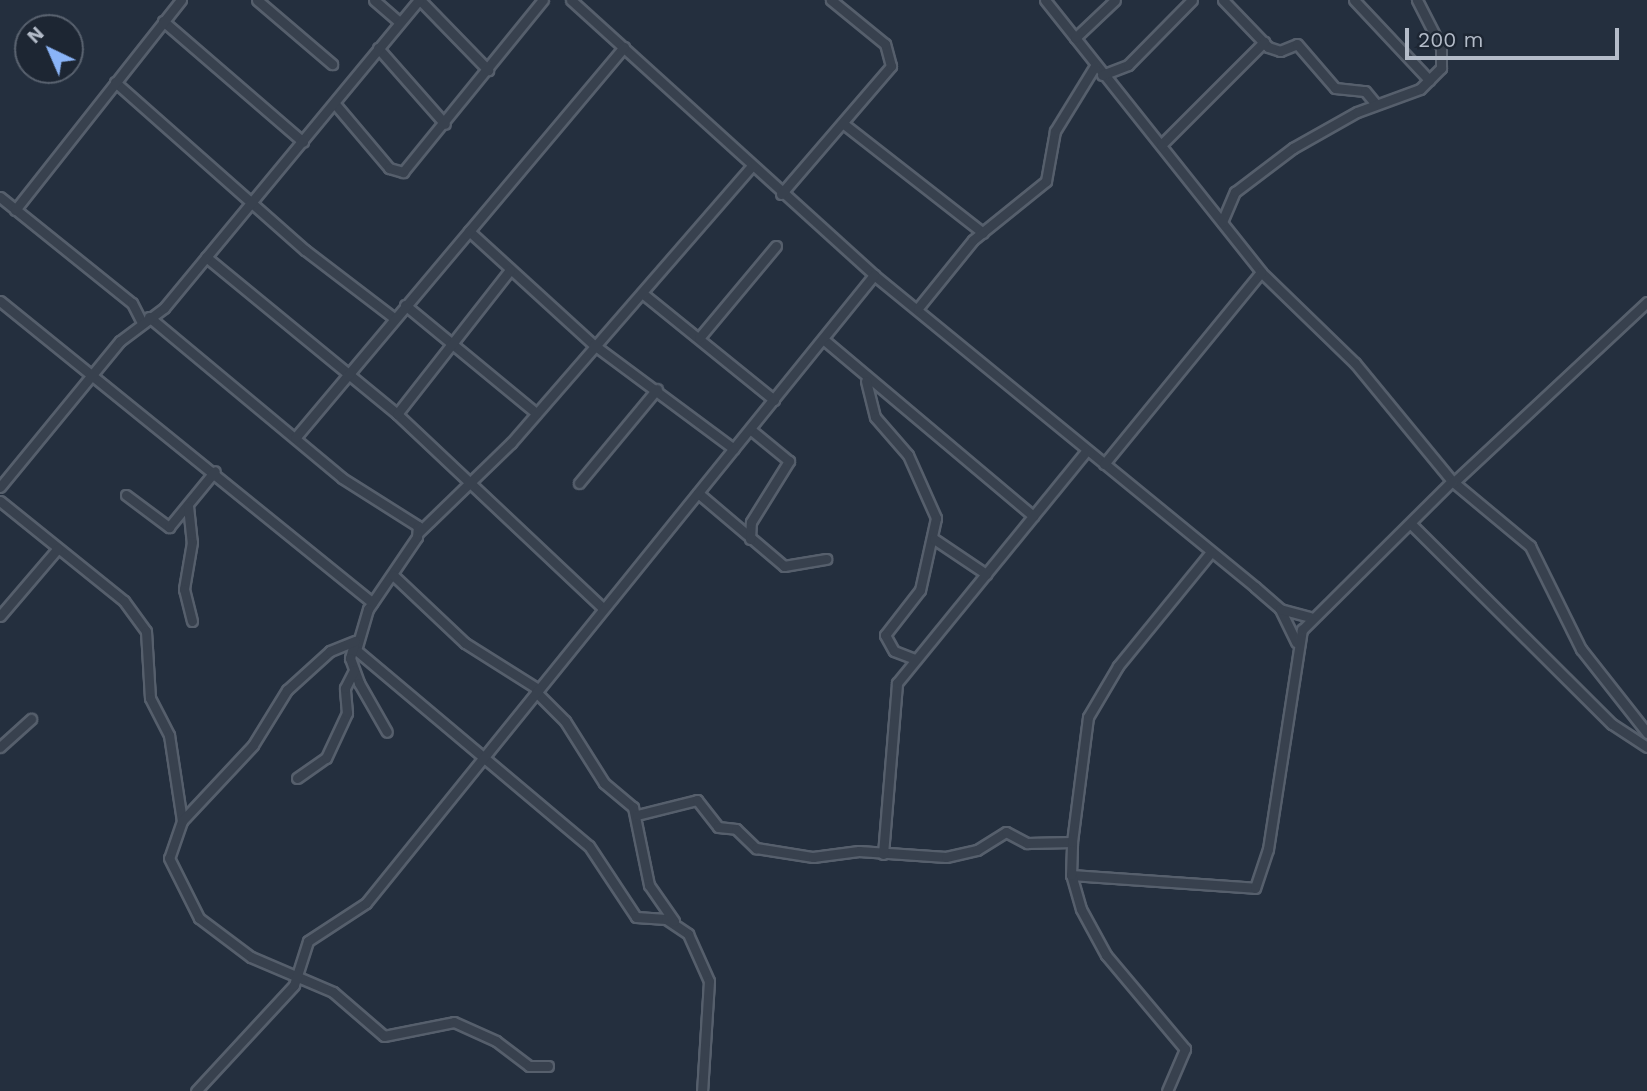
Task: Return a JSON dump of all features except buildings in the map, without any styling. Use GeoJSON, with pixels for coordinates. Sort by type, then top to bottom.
{"type":"FeatureCollection","features":[{"type":"Feature","properties":{"kind":"street"},"geometry":{"type":"LineString","coordinates":[[15,210],[181,0]]}},
{"type":"Feature","properties":{"kind":"street"},"geometry":{"type":"LineString","coordinates":[[257,0],[332,64]]}},
{"type":"Feature","properties":{"kind":"street"},"geometry":{"type":"LineString","coordinates":[[374,0],[399,22]]}},
{"type":"Feature","properties":{"kind":"street"},"geometry":{"type":"LineString","coordinates":[[0,487],[93,374],[206,257],[252,204],[419,0],[488,70]]}},
{"type":"Feature","properties":{"kind":"street"},"geometry":{"type":"LineString","coordinates":[[335,104],[395,173],[408,168],[543,0]]}},
{"type":"Feature","properties":{"kind":"street"},"geometry":{"type":"LineString","coordinates":[[571,0],[751,167],[874,275],[918,308],[1086,451],[1280,609],[1296,642]]}},
{"type":"Feature","properties":{"kind":"street"},"geometry":{"type":"LineString","coordinates":[[781,194],[845,125],[891,66],[892,52],[831,0]]}},
{"type":"Feature","properties":{"kind":"street"},"geometry":{"type":"LineString","coordinates":[[1075,38],[1115,0]]}},
{"type":"Feature","properties":{"kind":"street"},"geometry":{"type":"LineString","coordinates":[[1102,75],[1128,65],[1192,0]]}},
{"type":"Feature","properties":{"kind":"street"},"geometry":{"type":"LineString","coordinates":[[1223,0],[1264,42],[1280,51],[1297,44],[1335,88],[1365,91],[1376,104]]}},
{"type":"Feature","properties":{"kind":"street"},"geometry":{"type":"LineString","coordinates":[[1354,0],[1429,80]]}},
{"type":"Feature","properties":{"kind":"street"},"geometry":{"type":"LineString","coordinates":[[1222,222],[1235,192],[1293,148],[1376,104],[1429,80],[1441,68],[1442,50],[1417,0]]}},
{"type":"Feature","properties":{"kind":"street"},"geometry":{"type":"LineString","coordinates":[[1051,2],[1095,66],[1261,272],[1355,363],[1453,481],[1530,546],[1581,649],[1647,733]]}},
{"type":"Feature","properties":{"kind":"street"},"geometry":{"type":"LineString","coordinates":[[163,21],[303,142]]}},
{"type":"Feature","properties":{"kind":"street"},"geometry":{"type":"LineString","coordinates":[[1161,145],[1264,42]]}},
{"type":"Feature","properties":{"kind":"street"},"geometry":{"type":"LineString","coordinates":[[295,438],[624,47]]}},
{"type":"Feature","properties":{"kind":"street"},"geometry":{"type":"LineString","coordinates":[[378,48],[444,124]]}},
{"type":"Feature","properties":{"kind":"street"},"geometry":{"type":"LineString","coordinates":[[918,308],[983,233],[1046,181],[1055,131],[1095,66]]}},
{"type":"Feature","properties":{"kind":"street"},"geometry":{"type":"LineString","coordinates":[[115,82],[252,204],[394,318]]}},
{"type":"Feature","properties":{"kind":"street"},"geometry":{"type":"LineString","coordinates":[[845,125],[983,233]]}},
{"type":"Feature","properties":{"kind":"street"},"geometry":{"type":"LineString","coordinates":[[297,778],[326,758],[347,713],[345,688],[354,670],[354,643],[372,602],[393,575],[419,531],[467,478],[536,413],[751,167]]}},
{"type":"Feature","properties":{"kind":"street"},"geometry":{"type":"LineString","coordinates":[[0,197],[132,303],[145,319],[295,438],[419,531]]}},
{"type":"Feature","properties":{"kind":"street"},"geometry":{"type":"LineString","coordinates":[[469,231],[594,345],[657,389],[734,450]]}},
{"type":"Feature","properties":{"kind":"street"},"geometry":{"type":"LineString","coordinates":[[699,338],[776,246]]}},
{"type":"Feature","properties":{"kind":"street"},"geometry":{"type":"LineString","coordinates":[[206,257],[397,414],[602,607]]}},
{"type":"Feature","properties":{"kind":"street"},"geometry":{"type":"LineString","coordinates":[[397,414],[454,346],[510,270]]}},
{"type":"Feature","properties":{"kind":"street"},"geometry":{"type":"LineString","coordinates":[[1104,464],[1261,272]]}},
{"type":"Feature","properties":{"kind":"street"},"geometry":{"type":"LineString","coordinates":[[196,1091],[298,979],[309,941],[366,903],[602,607],[734,450],[874,275]]}},
{"type":"Feature","properties":{"kind":"street"},"geometry":{"type":"LineString","coordinates":[[642,293],[774,400]]}},
{"type":"Feature","properties":{"kind":"street"},"geometry":{"type":"LineString","coordinates":[[0,301],[215,471],[372,602]]}},
{"type":"Feature","properties":{"kind":"street"},"geometry":{"type":"LineString","coordinates":[[1071,875],[1255,888],[1268,849],[1294,702],[1290,683],[1296,642],[1310,617],[1412,525],[1453,481],[1647,302]]}},
{"type":"Feature","properties":{"kind":"street"},"geometry":{"type":"LineString","coordinates":[[405,305],[536,413]]}},
{"type":"Feature","properties":{"kind":"street"},"geometry":{"type":"LineString","coordinates":[[823,340],[866,381],[909,409],[1033,516]]}},
{"type":"Feature","properties":{"kind":"street"},"geometry":{"type":"LineString","coordinates":[[866,381],[875,416],[908,455],[936,518],[934,539],[920,590],[885,635],[894,651],[915,659]]}},
{"type":"Feature","properties":{"kind":"street"},"geometry":{"type":"LineString","coordinates":[[579,483],[657,389]]}},
{"type":"Feature","properties":{"kind":"street"},"geometry":{"type":"LineString","coordinates":[[750,429],[787,453],[789,461],[751,522],[750,539]]}},
{"type":"Feature","properties":{"kind":"street"},"geometry":{"type":"LineString","coordinates":[[883,854],[897,683],[1086,451]]}},
{"type":"Feature","properties":{"kind":"street"},"geometry":{"type":"LineString","coordinates":[[126,495],[163,527],[188,505],[215,471]]}},
{"type":"Feature","properties":{"kind":"street"},"geometry":{"type":"LineString","coordinates":[[698,493],[750,539],[787,567],[810,557],[827,559]]}},
{"type":"Feature","properties":{"kind":"street"},"geometry":{"type":"LineString","coordinates":[[0,501],[124,600],[146,631],[150,698],[169,735],[182,821]]}},
{"type":"Feature","properties":{"kind":"street"},"geometry":{"type":"LineString","coordinates":[[188,505],[192,542],[184,590],[192,621]]}},
{"type":"Feature","properties":{"kind":"street"},"geometry":{"type":"LineString","coordinates":[[1412,525],[1612,724],[1647,747]]}},
{"type":"Feature","properties":{"kind":"street"},"geometry":{"type":"LineString","coordinates":[[934,539],[986,574]]}},
{"type":"Feature","properties":{"kind":"street"},"geometry":{"type":"LineString","coordinates":[[0,616],[58,548]]}},
{"type":"Feature","properties":{"kind":"street"},"geometry":{"type":"LineString","coordinates":[[1167,1091],[1185,1049],[1106,955],[1071,875],[1072,842],[1088,717],[1118,666],[1211,552]]}},
{"type":"Feature","properties":{"kind":"street"},"geometry":{"type":"LineString","coordinates":[[393,575],[465,643],[537,691],[565,721],[604,783],[637,815],[649,885],[678,926],[698,948],[709,981],[702,1091]]}},
{"type":"Feature","properties":{"kind":"street"},"geometry":{"type":"LineString","coordinates":[[1280,609],[1310,617]]}},
{"type":"Feature","properties":{"kind":"street"},"geometry":{"type":"LineString","coordinates":[[354,643],[330,651],[287,690],[253,745],[182,821],[169,858],[185,901],[232,946],[298,979],[333,992],[384,1035],[454,1021],[496,1041],[529,1066],[548,1066]]}},
{"type":"Feature","properties":{"kind":"street"},"geometry":{"type":"LineString","coordinates":[[354,643],[481,757],[589,846],[635,917],[678,926]]}},
{"type":"Feature","properties":{"kind":"street"},"geometry":{"type":"LineString","coordinates":[[354,670],[387,732]]}},
{"type":"Feature","properties":{"kind":"street"},"geometry":{"type":"LineString","coordinates":[[0,736],[5,745],[31,719]]}},
{"type":"Feature","properties":{"kind":"street"},"geometry":{"type":"LineString","coordinates":[[637,815],[697,800],[718,827],[736,829],[756,848],[813,857],[967,854],[1006,832],[1027,843],[1072,842]]}}]}
